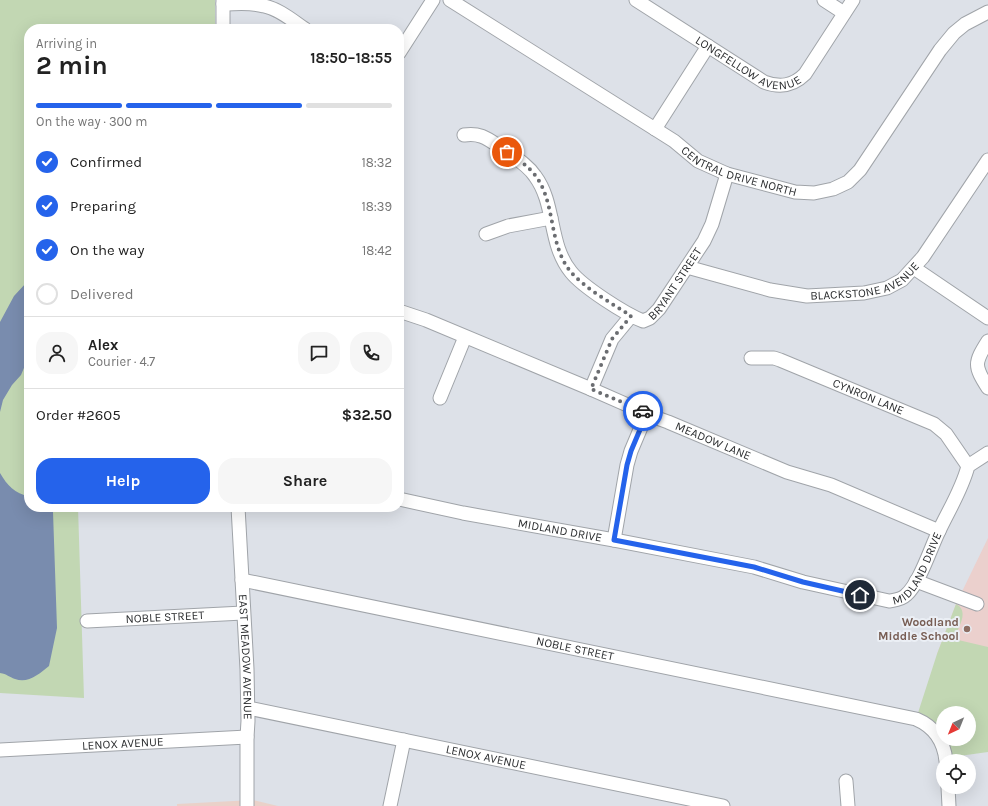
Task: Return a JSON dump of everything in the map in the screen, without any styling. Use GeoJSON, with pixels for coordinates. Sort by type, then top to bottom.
{"type":"FeatureCollection","features":[{"type":"Feature","properties":{"kind":"street"},"geometry":{"type":"LineString","coordinates":[[404,45],[433,0]]}},
{"type":"Feature","properties":{"kind":"street","name":"CENTRAL DRIVE NORTH"},"geometry":{"type":"LineString","coordinates":[[450,0],[674,141],[698,160],[727,174],[795,192],[814,193],[833,189],[848,182],[860,170],[940,50],[954,33],[965,24],[988,12]]}},
{"type":"Feature","properties":{"kind":"street","name":"LONGFELLOW AVENUE"},"geometry":{"type":"LineString","coordinates":[[636,0],[764,82],[784,86],[796,82],[805,74],[853,0]]}},
{"type":"Feature","properties":{"kind":"street"},"geometry":{"type":"LineString","coordinates":[[824,0],[844,13]]}},
{"type":"Feature","properties":{"kind":"street"},"geometry":{"type":"LineString","coordinates":[[223,24],[223,2],[266,6],[297,24]]}},
{"type":"Feature","properties":{"kind":"street"},"geometry":{"type":"LineString","coordinates":[[655,129],[708,46]]}},
{"type":"Feature","properties":{"kind":"street"},"geometry":{"type":"LineString","coordinates":[[464,135],[476,134],[487,138],[528,167],[541,184],[545,194],[555,241],[570,272],[585,285],[631,316]]}},
{"type":"Feature","properties":{"kind":"street","name":"BLACKSTONE AVENUE"},"geometry":{"type":"LineString","coordinates":[[687,267],[770,290],[807,296],[864,293],[879,290],[902,280],[914,268],[923,257],[988,160]]}},
{"type":"Feature","properties":{"kind":"street","name":"BRYANT STREET"},"geometry":{"type":"LineString","coordinates":[[591,389],[612,339],[631,316],[643,321],[650,318],[659,309],[704,241],[712,224],[727,174]]}},
{"type":"Feature","properties":{"kind":"street"},"geometry":{"type":"LineString","coordinates":[[486,234],[508,226],[550,218]]}},
{"type":"Feature","properties":{"kind":"street"},"geometry":{"type":"LineString","coordinates":[[914,268],[988,318]]}},
{"type":"Feature","properties":{"kind":"street","name":"MEADOW LANE"},"geometry":{"type":"LineString","coordinates":[[404,313],[426,320],[787,472],[831,485],[939,531]]}},
{"type":"Feature","properties":{"kind":"street"},"geometry":{"type":"LineString","coordinates":[[440,398],[465,337]]}},
{"type":"Feature","properties":{"kind":"street"},"geometry":{"type":"LineString","coordinates":[[988,341],[979,355],[977,364],[980,374],[988,388]]}},
{"type":"Feature","properties":{"kind":"street","name":"CYNRON LANE"},"geometry":{"type":"LineString","coordinates":[[751,358],[774,358],[780,360],[934,424],[946,434],[968,466]]}},
{"type":"Feature","properties":{"kind":"street"},"geometry":{"type":"LineString","coordinates":[[614,540],[627,465],[631,451],[647,413]]}},
{"type":"Feature","properties":{"kind":"street"},"geometry":{"type":"LineString","coordinates":[[968,466],[988,453]]}},
{"type":"Feature","properties":{"kind":"street","name":"MIDLAND DRIVE"},"geometry":{"type":"LineString","coordinates":[[404,500],[463,513],[754,567],[803,582],[889,601],[902,598],[907,595],[916,581],[964,481],[968,466]]}},
{"type":"Feature","properties":{"kind":"street","name":"EAST MEADOW AVENUE"},"geometry":{"type":"LineString","coordinates":[[238,512],[248,708],[247,806]]}},
{"type":"Feature","properties":{"kind":"street","name":"NOBLE STREET"},"geometry":{"type":"LineString","coordinates":[[242,580],[908,717],[927,724],[937,734],[943,745],[945,754]]}},
{"type":"Feature","properties":{"kind":"street"},"geometry":{"type":"LineString","coordinates":[[916,581],[977,604]]}},
{"type":"Feature","properties":{"kind":"street","name":"NOBLE STREET"},"geometry":{"type":"LineString","coordinates":[[87,621],[243,613]]}},
{"type":"Feature","properties":{"kind":"street","name":"LENOX AVENUE"},"geometry":{"type":"LineString","coordinates":[[248,708],[723,806]]}},
{"type":"Feature","properties":{"kind":"street","name":"LENOX AVENUE"},"geometry":{"type":"LineString","coordinates":[[0,750],[247,737]]}},
{"type":"Feature","properties":{"kind":"street"},"geometry":{"type":"LineString","coordinates":[[390,806],[404,740]]}},
{"type":"Feature","properties":{"kind":"street"},"geometry":{"type":"LineString","coordinates":[[846,781],[848,806]]}},
{"type":"Feature","properties":{"kind":"street"},"geometry":{"type":"LineString","coordinates":[[948,794],[949,806]]}},
{"type":"Feature","properties":{"kind":"shaded area","name":"Woodland Middle School"},"geometry":{"type":"Polygon","coordinates":[[[988,538],[988,752],[949,746],[976,746],[976,706],[940,706],[937,654],[956,604],[988,538]]]}},
{"type":"Feature","properties":{"kind":"shaded area"},"geometry":{"type":"Polygon","coordinates":[[[253,800],[278,806],[177,806],[177,804],[253,800]]]}},
{"type":"Feature","properties":{"kind":"green space"},"geometry":{"type":"Polygon","coordinates":[[[0,0],[215,0],[215,24],[24,24],[24,512],[78,512],[84,698],[0,693],[0,0]]]}},
{"type":"Feature","properties":{"kind":"green space","name":"Woodland Middle School"},"geometry":{"type":"Polygon","coordinates":[[[956,604],[960,607],[963,615],[954,639],[988,647],[988,752],[974,754],[945,754],[945,751],[940,746],[976,746],[976,706],[936,706],[936,741],[916,719],[937,654],[956,604]]]}},
{"type":"Feature","properties":{"kind":"water"},"geometry":{"type":"Polygon","coordinates":[[[24,285],[24,368],[21,375],[12,385],[3,400],[0,412],[0,322],[14,296],[24,285]]]}},
{"type":"Feature","properties":{"kind":"water"},"geometry":{"type":"Polygon","coordinates":[[[0,473],[12,488],[24,495],[24,512],[53,512],[57,628],[49,666],[33,677],[24,680],[15,679],[0,673],[0,473]]]}},
{"type":"Feature","properties":{"kind":"way so far"},"geometry":{"type":"LineString","coordinates":[[507,152],[528,167],[541,184],[545,194],[555,241],[570,272],[585,285],[631,316],[612,339],[591,389],[643,411]]}},
{"type":"Feature","properties":{"kind":"place","name":"Woodland Middle School"},"geometry":{"type":"Point","coordinates":[967,629]}},
{"type":"Feature","properties":{"kind":"route"},"geometry":{"type":"LineString","coordinates":[[643,411],[647,413],[631,451],[627,465],[614,540],[754,567],[803,582],[860,595]]}}]}
